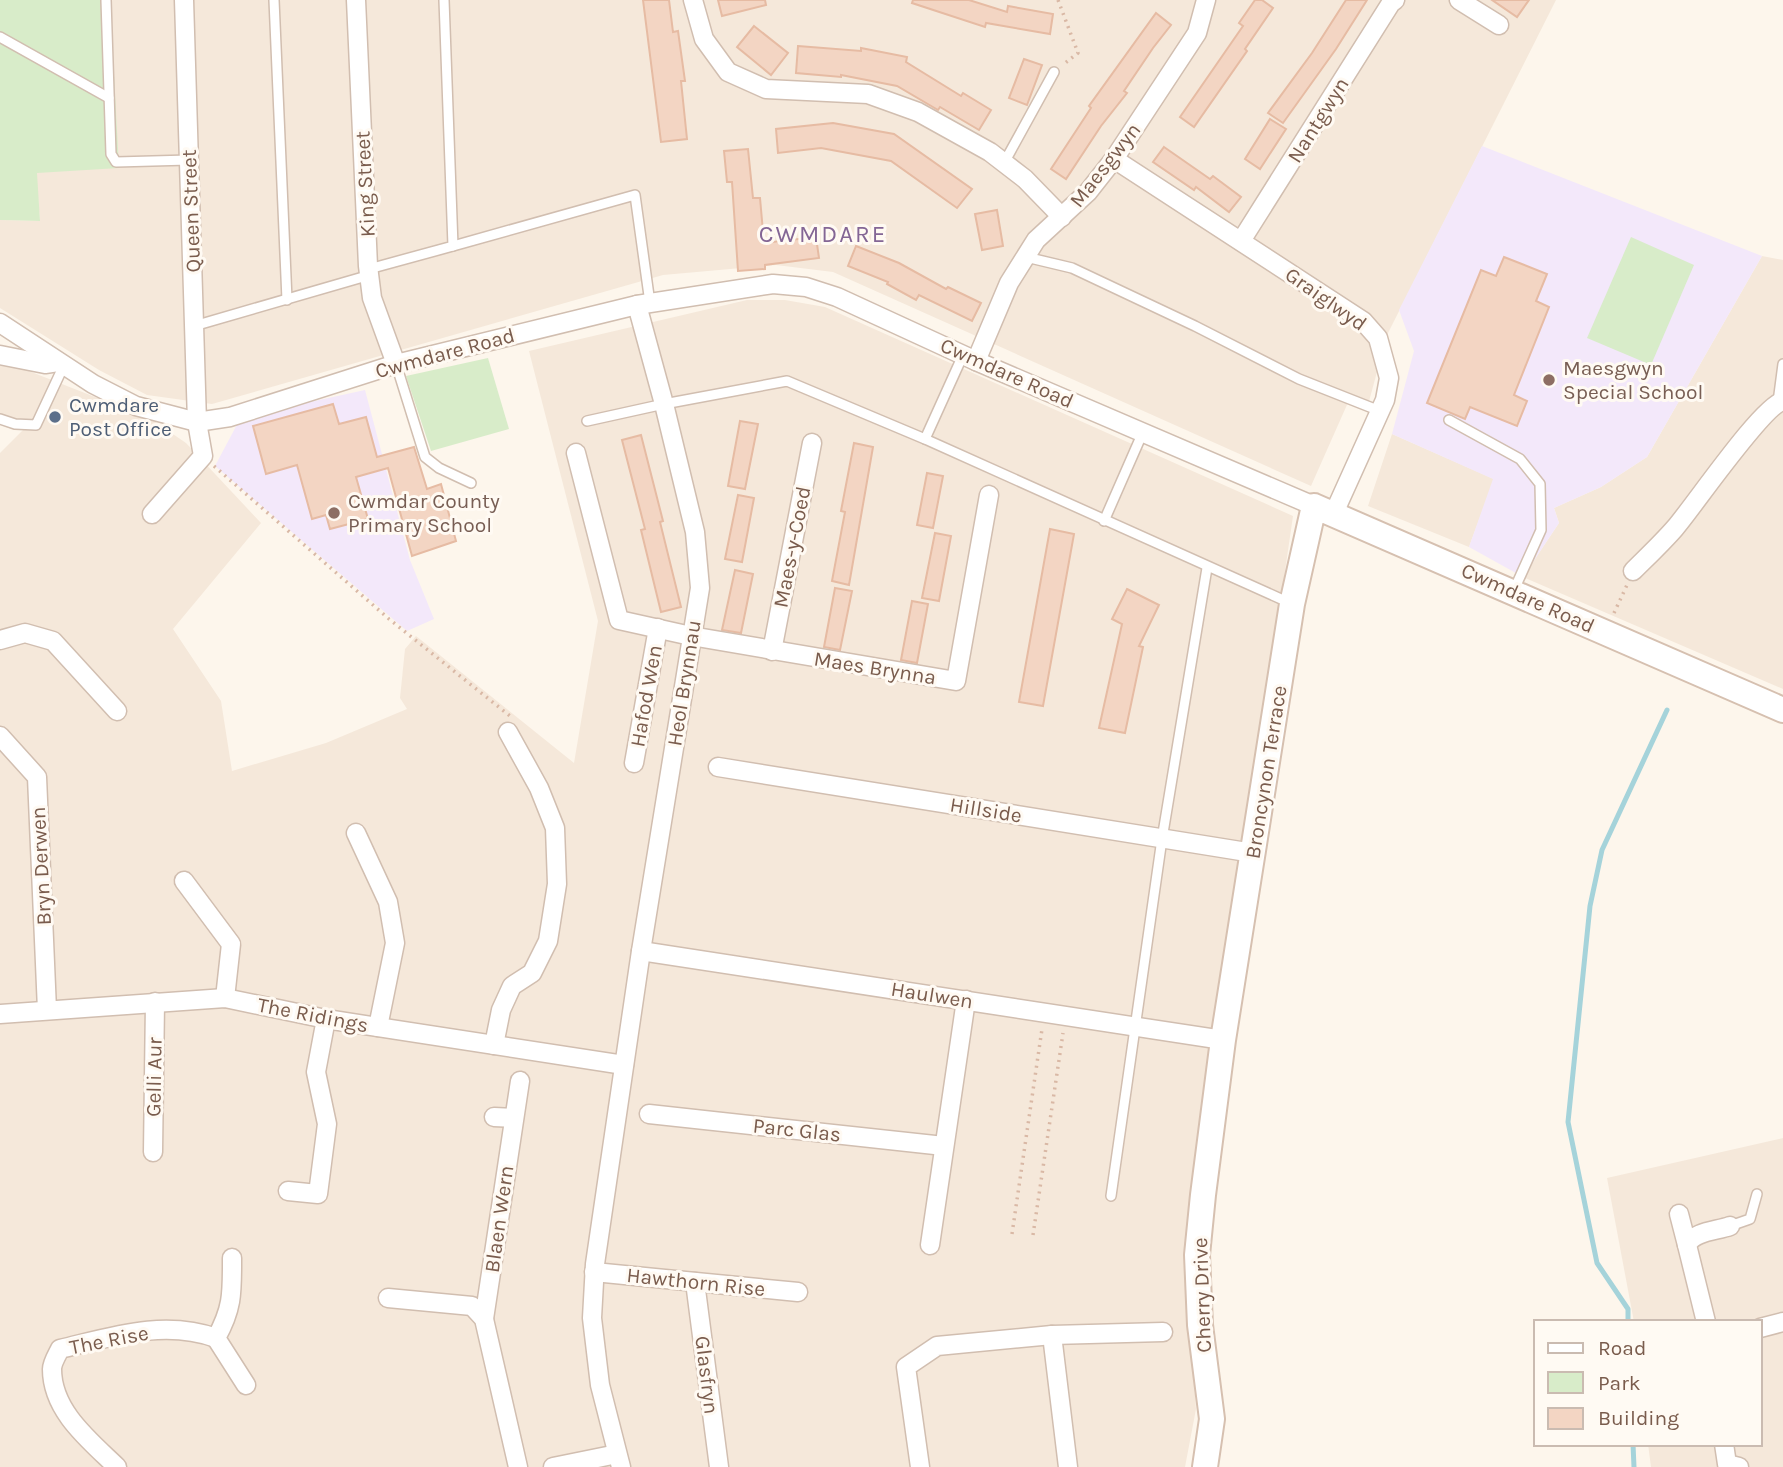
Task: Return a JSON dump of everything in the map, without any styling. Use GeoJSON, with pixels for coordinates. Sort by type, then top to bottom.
{"type":"FeatureCollection","features":[{"type":"Feature","properties":{"kind":"street","name":"Queen Street"},"geometry":{"type":"LineString","coordinates":[[184,0],[197,422],[203,456]]}},
{"type":"Feature","properties":{"kind":"street","name":"King Street"},"geometry":{"type":"LineString","coordinates":[[356,0],[369,272],[372,298],[396,364]]}},
{"type":"Feature","properties":{"kind":"street"},"geometry":{"type":"LineString","coordinates":[[694,0],[704,39],[728,72],[766,89],[868,94],[918,112],[990,152],[1025,179],[1062,217]]}},
{"type":"Feature","properties":{"kind":"street","name":"Maesgwyn"},"geometry":{"type":"LineString","coordinates":[[970,358],[1009,283],[1036,240],[1088,192],[1114,159],[1197,33],[1206,0]]}},
{"type":"Feature","properties":{"kind":"street","name":"Nantgwyn"},"geometry":{"type":"LineString","coordinates":[[1241,241],[1395,0]]}},
{"type":"Feature","properties":{"kind":"street"},"geometry":{"type":"LineString","coordinates":[[1459,0],[1499,24]]}},
{"type":"Feature","properties":{"kind":"street","name":"Graiglwyd"},"geometry":{"type":"LineString","coordinates":[[1114,159],[1363,321],[1378,338],[1389,378],[1380,411],[1324,510]]}},
{"type":"Feature","properties":{"kind":"street","name":"Cwmdare Road"},"geometry":{"type":"LineString","coordinates":[[197,422],[230,417],[396,364],[643,304],[773,284],[806,287],[837,297],[970,358],[1783,710]]}},
{"type":"Feature","properties":{"kind":"street","name":"Heol Brynnau"},"geometry":{"type":"LineString","coordinates":[[619,1460],[598,1371],[592,1318],[594,1272],[641,951],[700,588],[695,533],[643,304]]}},
{"type":"Feature","properties":{"kind":"street"},"geometry":{"type":"LineString","coordinates":[[0,324],[93,384],[136,406],[197,422]]}},
{"type":"Feature","properties":{"kind":"street"},"geometry":{"type":"LineString","coordinates":[[0,355],[45,364],[61,363]]}},
{"type":"Feature","properties":{"kind":"street"},"geometry":{"type":"LineString","coordinates":[[1633,571],[1674,530],[1759,419],[1781,402]]}},
{"type":"Feature","properties":{"kind":"street","name":"Maes-y-Coed"},"geometry":{"type":"LineString","coordinates":[[772,650],[812,443]]}},
{"type":"Feature","properties":{"kind":"street"},"geometry":{"type":"LineString","coordinates":[[576,453],[619,620],[772,650]]}},
{"type":"Feature","properties":{"kind":"street"},"geometry":{"type":"LineString","coordinates":[[152,514],[203,456]]}},
{"type":"Feature","properties":{"kind":"street","name":"Maes Brynna"},"geometry":{"type":"LineString","coordinates":[[772,650],[956,681],[989,495]]}},
{"type":"Feature","properties":{"kind":"street","name":"Broncynon Terrace"},"geometry":{"type":"LineString","coordinates":[[1223,1040],[1292,604],[1324,510]]}},
{"type":"Feature","properties":{"kind":"street","name":"Hafod Wen"},"geometry":{"type":"LineString","coordinates":[[634,763],[658,628]]}},
{"type":"Feature","properties":{"kind":"street"},"geometry":{"type":"LineString","coordinates":[[0,640],[25,633],[53,641],[117,711]]}},
{"type":"Feature","properties":{"kind":"street"},"geometry":{"type":"LineString","coordinates":[[494,1045],[501,1010],[512,986],[531,972],[548,940],[557,884],[555,828],[539,788],[509,732]]}},
{"type":"Feature","properties":{"kind":"street","name":"Bryn Derwen"},"geometry":{"type":"LineString","coordinates":[[0,736],[37,778],[47,1010]]}},
{"type":"Feature","properties":{"kind":"street","name":"Hillside"},"geometry":{"type":"LineString","coordinates":[[718,767],[1253,853]]}},
{"type":"Feature","properties":{"kind":"street"},"geometry":{"type":"LineString","coordinates":[[356,832],[388,902],[395,943],[378,1027]]}},
{"type":"Feature","properties":{"kind":"street"},"geometry":{"type":"LineString","coordinates":[[184,881],[231,944],[225,998]]}},
{"type":"Feature","properties":{"kind":"street","name":"Haulwen"},"geometry":{"type":"LineString","coordinates":[[641,951],[1223,1040]]}},
{"type":"Feature","properties":{"kind":"street","name":"The Ridings"},"geometry":{"type":"LineString","coordinates":[[0,1014],[225,998],[326,1020],[624,1065]]}},
{"type":"Feature","properties":{"kind":"street"},"geometry":{"type":"LineString","coordinates":[[930,1245],[966,1000]]}},
{"type":"Feature","properties":{"kind":"street","name":"Gelli Aur"},"geometry":{"type":"LineString","coordinates":[[153,1152],[155,1002]]}},
{"type":"Feature","properties":{"kind":"street"},"geometry":{"type":"LineString","coordinates":[[288,1191],[318,1194],[327,1124],[316,1072],[326,1020]]}},
{"type":"Feature","properties":{"kind":"street","name":"Cherry Drive"},"geometry":{"type":"LineString","coordinates":[[1205,1467],[1212,1419],[1200,1325],[1197,1255],[1223,1040]]}},
{"type":"Feature","properties":{"kind":"street","name":"Blaen Wern"},"geometry":{"type":"LineString","coordinates":[[518,1467],[484,1320],[520,1081]]}},
{"type":"Feature","properties":{"kind":"street","name":"Parc Glas"},"geometry":{"type":"LineString","coordinates":[[649,1114],[944,1146]]}},
{"type":"Feature","properties":{"kind":"street"},"geometry":{"type":"LineString","coordinates":[[494,1117],[514,1118]]}},
{"type":"Feature","properties":{"kind":"street"},"geometry":{"type":"LineString","coordinates":[[1679,1214],[1706,1320]]}},
{"type":"Feature","properties":{"kind":"street"},"geometry":{"type":"LineString","coordinates":[[1687,1245],[1690,1240],[1702,1234],[1730,1226]]}},
{"type":"Feature","properties":{"kind":"street"},"geometry":{"type":"LineString","coordinates":[[232,1258],[232,1294],[228,1318],[216,1338],[246,1385]]}},
{"type":"Feature","properties":{"kind":"street","name":"Hawthorn Rise"},"geometry":{"type":"LineString","coordinates":[[594,1272],[798,1292]]}},
{"type":"Feature","properties":{"kind":"street","name":"Glasfryn"},"geometry":{"type":"LineString","coordinates":[[695,1282],[719,1467]]}},
{"type":"Feature","properties":{"kind":"street"},"geometry":{"type":"LineString","coordinates":[[388,1298],[472,1306],[484,1320]]}},
{"type":"Feature","properties":{"kind":"street"},"geometry":{"type":"LineString","coordinates":[[1762,1327],[1783,1322]]}},
{"type":"Feature","properties":{"kind":"street","name":"The Rise"},"geometry":{"type":"LineString","coordinates":[[117,1467],[80,1431],[57,1398],[51,1367],[60,1349],[143,1330],[198,1331],[216,1338]]}},
{"type":"Feature","properties":{"kind":"street"},"geometry":{"type":"LineString","coordinates":[[920,1467],[906,1367],[937,1346],[1052,1335],[1163,1332]]}},
{"type":"Feature","properties":{"kind":"street"},"geometry":{"type":"LineString","coordinates":[[1052,1335],[1068,1467]]}},
{"type":"Feature","properties":{"kind":"street"},"geometry":{"type":"LineString","coordinates":[[1724,1446],[1727,1464],[1737,1467]]}},
{"type":"Feature","properties":{"kind":"street"},"geometry":{"type":"LineString","coordinates":[[553,1467],[619,1460]]}},
{"type":"Feature","properties":{"kind":"lane"},"geometry":{"type":"LineString","coordinates":[[106,0],[111,154],[116,162],[189,160]]}},
{"type":"Feature","properties":{"kind":"lane"},"geometry":{"type":"LineString","coordinates":[[274,0],[287,300]]}},
{"type":"Feature","properties":{"kind":"lane"},"geometry":{"type":"LineString","coordinates":[[444,0],[453,246]]}},
{"type":"Feature","properties":{"kind":"lane"},"geometry":{"type":"LineString","coordinates":[[0,37],[109,98]]}},
{"type":"Feature","properties":{"kind":"lane"},"geometry":{"type":"LineString","coordinates":[[1004,163],[1054,72]]}},
{"type":"Feature","properties":{"kind":"lane"},"geometry":{"type":"LineString","coordinates":[[194,326],[287,300],[453,246],[635,195],[643,304]]}},
{"type":"Feature","properties":{"kind":"lane"},"geometry":{"type":"LineString","coordinates":[[1026,257],[1072,268],[1299,379],[1380,411]]}},
{"type":"Feature","properties":{"kind":"lane"},"geometry":{"type":"LineString","coordinates":[[925,439],[970,358]]}},
{"type":"Feature","properties":{"kind":"lane"},"geometry":{"type":"LineString","coordinates":[[0,419],[15,424],[36,425],[61,363]]}},
{"type":"Feature","properties":{"kind":"lane"},"geometry":{"type":"LineString","coordinates":[[396,364],[425,457],[439,468],[471,483]]}},
{"type":"Feature","properties":{"kind":"lane"},"geometry":{"type":"LineString","coordinates":[[1781,402],[1783,364]]}},
{"type":"Feature","properties":{"kind":"lane"},"geometry":{"type":"LineString","coordinates":[[587,421],[787,381],[925,439],[1292,604]]}},
{"type":"Feature","properties":{"kind":"lane"},"geometry":{"type":"LineString","coordinates":[[1449,420],[1520,459],[1540,484],[1541,530],[1514,592]]}},
{"type":"Feature","properties":{"kind":"lane"},"geometry":{"type":"LineString","coordinates":[[1104,521],[1143,432]]}},
{"type":"Feature","properties":{"kind":"lane"},"geometry":{"type":"LineString","coordinates":[[1111,1196],[1162,839],[1208,568]]}},
{"type":"Feature","properties":{"kind":"lane"},"geometry":{"type":"LineString","coordinates":[[1730,1226],[1750,1219],[1757,1194]]}},
{"type":"Feature","properties":{"kind":"path"},"geometry":{"type":"LineString","coordinates":[[1054,72],[1079,53],[1058,0]]}},
{"type":"Feature","properties":{"kind":"path"},"geometry":{"type":"LineString","coordinates":[[203,456],[389,619],[511,717],[509,732]]}},
{"type":"Feature","properties":{"kind":"path"},"geometry":{"type":"LineString","coordinates":[[1605,632],[1633,571]]}},
{"type":"Feature","properties":{"kind":"path"},"geometry":{"type":"LineString","coordinates":[[1012,1234],[1045,1012]]}},
{"type":"Feature","properties":{"kind":"path"},"geometry":{"type":"LineString","coordinates":[[1033,1235],[1066,1016]]}},
{"type":"Feature","properties":{"kind":"shaded area"},"geometry":{"type":"Polygon","coordinates":[[[110,0],[1556,0],[1387,335],[1368,405],[1350,398],[1311,486],[833,272],[776,265],[663,275],[212,404],[147,395],[99,370],[0,308],[0,220],[40,221],[36,173],[110,0]]]}},
{"type":"Feature","properties":{"kind":"shaded area","name":"Maesgwyn Special School"},"geometry":{"type":"Polygon","coordinates":[[[1482,146],[1762,256],[1647,457],[1601,487],[1554,508],[1559,523],[1523,577],[1469,547],[1493,479],[1392,434],[1414,351],[1399,310],[1482,146]]]}},
{"type":"Feature","properties":{"kind":"shaded area"},"geometry":{"type":"Polygon","coordinates":[[[1762,256],[1783,260],[1783,689],[1523,577],[1559,523],[1554,508],[1601,487],[1647,457],[1762,256]]]}},
{"type":"Feature","properties":{"kind":"shaded area"},"geometry":{"type":"Polygon","coordinates":[[[747,300],[785,300],[825,307],[1293,516],[1185,1260],[1196,1409],[1185,1467],[0,1467],[0,453],[29,424],[0,414],[0,362],[151,419],[186,443],[261,523],[173,629],[221,701],[232,771],[326,743],[407,709],[400,698],[405,649],[416,636],[574,763],[598,621],[529,351],[747,300]]]}},
{"type":"Feature","properties":{"kind":"shaded area","name":"Cwmdar County Primary School"},"geometry":{"type":"Polygon","coordinates":[[[365,390],[410,560],[434,619],[407,631],[215,466],[241,417],[365,390]]]}},
{"type":"Feature","properties":{"kind":"shaded area"},"geometry":{"type":"Polygon","coordinates":[[[1392,434],[1494,479],[1469,547],[1368,506],[1392,434]]]}},
{"type":"Feature","properties":{"kind":"shaded area"},"geometry":{"type":"Polygon","coordinates":[[[1783,1138],[1783,1467],[1651,1467],[1648,1446],[1762,1446],[1762,1320],[1634,1320],[1607,1178],[1783,1138]]]}},
{"type":"Feature","properties":{"kind":"green space"},"geometry":{"type":"Polygon","coordinates":[[[0,0],[110,0],[119,168],[37,173],[40,221],[0,220],[0,0]]]}},
{"type":"Feature","properties":{"kind":"green space"},"geometry":{"type":"Polygon","coordinates":[[[1631,237],[1694,265],[1651,365],[1587,338],[1631,237]]]}},
{"type":"Feature","properties":{"kind":"green space"},"geometry":{"type":"Polygon","coordinates":[[[488,358],[509,429],[431,451],[406,376],[488,358]]]}},
{"type":"Feature","properties":{"kind":"building"},"geometry":{"type":"Polygon","coordinates":[[[643,0],[669,0],[673,32],[678,31],[685,81],[681,81],[687,139],[661,142],[643,0]]]}},
{"type":"Feature","properties":{"kind":"building"},"geometry":{"type":"Polygon","coordinates":[[[718,0],[765,0],[766,5],[722,16],[718,0]]]}},
{"type":"Feature","properties":{"kind":"building"},"geometry":{"type":"Polygon","coordinates":[[[913,0],[969,0],[1007,12],[1008,6],[1053,14],[1050,34],[986,23],[985,27],[912,3],[913,0]]]}},
{"type":"Feature","properties":{"kind":"building"},"geometry":{"type":"Polygon","coordinates":[[[1255,0],[1262,0],[1273,8],[1245,49],[1247,51],[1194,127],[1180,117],[1243,26],[1239,23],[1255,0]]]}},
{"type":"Feature","properties":{"kind":"building"},"geometry":{"type":"Polygon","coordinates":[[[1346,0],[1367,0],[1283,123],[1268,113],[1312,53],[1346,0]]]}},
{"type":"Feature","properties":{"kind":"building"},"geometry":{"type":"Polygon","coordinates":[[[1492,0],[1529,0],[1517,17],[1492,0]]]}},
{"type":"Feature","properties":{"kind":"building"},"geometry":{"type":"Polygon","coordinates":[[[1156,13],[1171,25],[1066,179],[1051,169],[1091,108],[1089,106],[1156,13]]]}},
{"type":"Feature","properties":{"kind":"building"},"geometry":{"type":"Polygon","coordinates":[[[754,26],[788,53],[771,75],[737,47],[754,26]]]}},
{"type":"Feature","properties":{"kind":"building"},"geometry":{"type":"Polygon","coordinates":[[[798,46],[861,51],[861,48],[907,57],[906,62],[961,96],[963,93],[991,110],[979,130],[897,86],[841,75],[796,73],[798,46]]]}},
{"type":"Feature","properties":{"kind":"building"},"geometry":{"type":"Polygon","coordinates":[[[1024,59],[1042,65],[1027,105],[1009,98],[1024,59]]]}},
{"type":"Feature","properties":{"kind":"building"},"geometry":{"type":"Polygon","coordinates":[[[1270,119],[1286,129],[1260,169],[1245,159],[1270,119]]]}},
{"type":"Feature","properties":{"kind":"building"},"geometry":{"type":"Polygon","coordinates":[[[833,123],[894,134],[972,189],[957,208],[891,161],[821,148],[778,153],[776,129],[833,123]]]}},
{"type":"Feature","properties":{"kind":"building"},"geometry":{"type":"Polygon","coordinates":[[[1164,147],[1210,179],[1213,176],[1241,197],[1229,212],[1196,187],[1194,190],[1153,162],[1164,147]]]}},
{"type":"Feature","properties":{"kind":"building"},"geometry":{"type":"Polygon","coordinates":[[[748,149],[753,198],[760,198],[764,243],[816,237],[819,258],[765,265],[765,269],[738,271],[732,182],[727,182],[724,151],[748,149]]]}},
{"type":"Feature","properties":{"kind":"building"},"geometry":{"type":"Polygon","coordinates":[[[997,210],[1003,246],[982,250],[975,214],[997,210]]]}},
{"type":"Feature","properties":{"kind":"building"},"geometry":{"type":"Polygon","coordinates":[[[856,246],[899,263],[946,289],[948,287],[981,303],[972,321],[919,295],[916,300],[887,284],[888,282],[848,266],[856,246]]]}},
{"type":"Feature","properties":{"kind":"building"},"geometry":{"type":"Polygon","coordinates":[[[1504,257],[1547,274],[1536,301],[1549,307],[1514,395],[1527,401],[1517,426],[1470,407],[1465,419],[1427,403],[1481,270],[1496,276],[1504,257]]]}},
{"type":"Feature","properties":{"kind":"building"},"geometry":{"type":"Polygon","coordinates":[[[333,404],[339,424],[366,417],[377,457],[414,447],[427,489],[441,484],[456,541],[412,556],[388,468],[356,477],[368,519],[330,529],[326,515],[312,519],[297,465],[266,474],[253,426],[333,404]]]}},
{"type":"Feature","properties":{"kind":"building"},"geometry":{"type":"Polygon","coordinates":[[[740,421],[758,424],[745,489],[728,486],[740,421]]]}},
{"type":"Feature","properties":{"kind":"building"},"geometry":{"type":"Polygon","coordinates":[[[641,435],[681,607],[661,612],[641,530],[645,529],[622,440],[641,435]]]}},
{"type":"Feature","properties":{"kind":"building"},"geometry":{"type":"Polygon","coordinates":[[[854,443],[873,447],[849,585],[832,581],[845,512],[841,511],[854,443]]]}},
{"type":"Feature","properties":{"kind":"building"},"geometry":{"type":"Polygon","coordinates":[[[927,473],[943,476],[933,528],[917,525],[927,473]]]}},
{"type":"Feature","properties":{"kind":"building"},"geometry":{"type":"Polygon","coordinates":[[[738,495],[754,498],[742,562],[725,559],[738,495]]]}},
{"type":"Feature","properties":{"kind":"building"},"geometry":{"type":"Polygon","coordinates":[[[1050,529],[1074,534],[1043,706],[1019,702],[1050,529]]]}},
{"type":"Feature","properties":{"kind":"building"},"geometry":{"type":"Polygon","coordinates":[[[935,533],[951,536],[939,601],[922,598],[935,533]]]}},
{"type":"Feature","properties":{"kind":"building"},"geometry":{"type":"Polygon","coordinates":[[[735,570],[753,574],[741,633],[722,630],[735,570]]]}},
{"type":"Feature","properties":{"kind":"building"},"geometry":{"type":"Polygon","coordinates":[[[835,588],[852,591],[840,650],[824,647],[835,588]]]}},
{"type":"Feature","properties":{"kind":"building"},"geometry":{"type":"Polygon","coordinates":[[[1127,589],[1159,605],[1139,646],[1143,647],[1125,733],[1099,728],[1122,624],[1112,619],[1127,589]]]}},
{"type":"Feature","properties":{"kind":"building"},"geometry":{"type":"Polygon","coordinates":[[[912,601],[928,604],[917,663],[901,660],[912,601]]]}},
{"type":"Feature","properties":{"kind":"waterway"},"geometry":{"type":"LineString","coordinates":[[1628,1320],[1628,1309],[1597,1263],[1568,1122],[1590,906],[1602,850],[1667,710]]}},
{"type":"Feature","properties":{"kind":"waterway"},"geometry":{"type":"LineString","coordinates":[[1633,1446],[1634,1467]]}},
{"type":"Feature","properties":{"kind":"place","name":"Maesgwyn Special School"},"geometry":{"type":"Point","coordinates":[1549,380]}},
{"type":"Feature","properties":{"kind":"place","name":"Cwmdare Post Office"},"geometry":{"type":"Point","coordinates":[55,417]}},
{"type":"Feature","properties":{"kind":"place","name":"Cwmdar County Primary School"},"geometry":{"type":"Point","coordinates":[334,513]}},
{"type":"Feature","properties":{"kind":"district","name":"CWMDARE"},"geometry":{"type":"Point","coordinates":[823,234]}}]}
